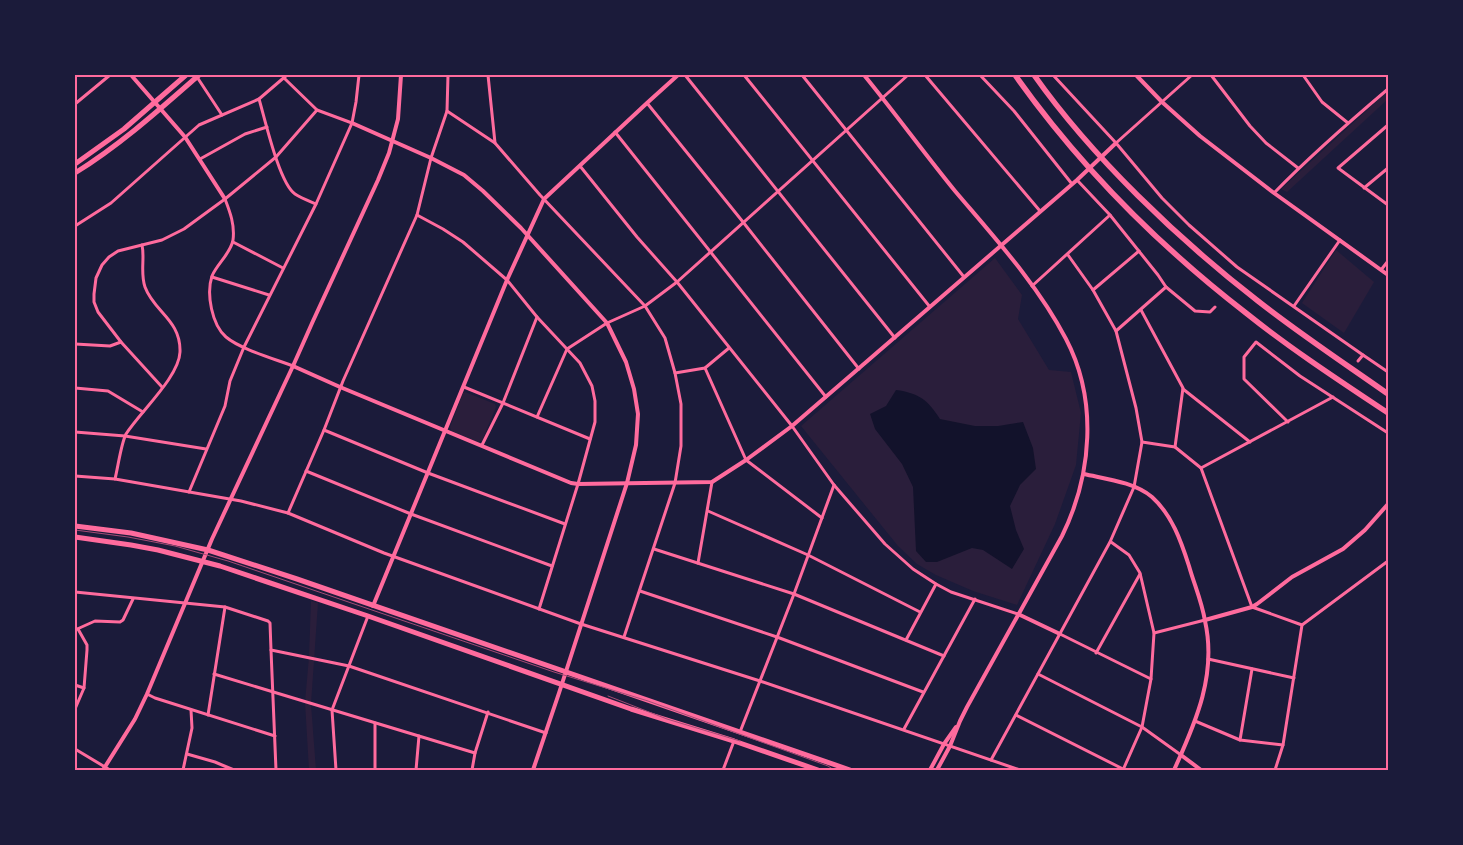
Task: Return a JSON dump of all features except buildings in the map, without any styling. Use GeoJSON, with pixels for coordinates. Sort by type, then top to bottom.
{"type":"FeatureCollection","features":[{"type":"Feature","properties":{"kind":"highway"},"geometry":{"type":"LineString","coordinates":[[1015,75],[1097,177],[1162,242],[1246,314],[1388,413]]}},
{"type":"Feature","properties":{"kind":"highway"},"geometry":{"type":"LineString","coordinates":[[1034,75],[1077,130],[1112,169],[1168,224],[1258,301],[1388,394]]}},
{"type":"Feature","properties":{"kind":"main road"},"geometry":{"type":"LineString","coordinates":[[75,164],[124,129],[186,75]]}},
{"type":"Feature","properties":{"kind":"main road"},"geometry":{"type":"LineString","coordinates":[[75,173],[134,132],[198,76]]}},
{"type":"Feature","properties":{"kind":"main road"},"geometry":{"type":"LineString","coordinates":[[75,526],[131,533],[208,550],[850,770]]}},
{"type":"Feature","properties":{"kind":"main road"},"geometry":{"type":"LineString","coordinates":[[75,537],[131,545],[203,562],[368,616],[638,711],[818,770]]}},
{"type":"Feature","properties":{"kind":"street"},"geometry":{"type":"LineString","coordinates":[[75,104],[104,77],[110,75]]}},
{"type":"Feature","properties":{"kind":"street"},"geometry":{"type":"LineString","coordinates":[[131,75],[185,137],[224,199],[231,214],[234,230],[233,242],[212,276],[210,304],[215,321],[226,337],[244,347],[571,483],[578,484],[712,482],[746,460],[792,426],[895,338],[1077,180],[1192,75]]}},
{"type":"Feature","properties":{"kind":"street"},"geometry":{"type":"LineString","coordinates":[[189,492],[224,406],[230,381],[244,347],[316,204],[352,123],[358,75]]}},
{"type":"Feature","properties":{"kind":"street"},"geometry":{"type":"LineString","coordinates":[[104,768],[135,719],[147,694],[208,550],[378,180],[398,119],[401,75]]}},
{"type":"Feature","properties":{"kind":"street"},"geometry":{"type":"LineString","coordinates":[[288,513],[324,430],[340,387],[418,216],[430,158],[448,111],[448,75]]}},
{"type":"Feature","properties":{"kind":"street"},"geometry":{"type":"LineString","coordinates":[[488,75],[495,143]]}},
{"type":"Feature","properties":{"kind":"street"},"geometry":{"type":"LineString","coordinates":[[373,606],[508,280],[544,199],[646,102],[678,75]]}},
{"type":"Feature","properties":{"kind":"street"},"geometry":{"type":"LineString","coordinates":[[685,75],[895,338]]}},
{"type":"Feature","properties":{"kind":"street"},"geometry":{"type":"LineString","coordinates":[[744,75],[930,307]]}},
{"type":"Feature","properties":{"kind":"street"},"geometry":{"type":"LineString","coordinates":[[802,75],[964,277]]}},
{"type":"Feature","properties":{"kind":"street"},"geometry":{"type":"LineString","coordinates":[[864,75],[1001,245],[1051,313],[1067,340],[1084,389],[1087,438],[1084,474],[1068,524],[960,722],[937,770]]}},
{"type":"Feature","properties":{"kind":"street"},"geometry":{"type":"LineString","coordinates":[[537,417],[567,349],[607,323],[645,306],[677,282],[908,75]]}},
{"type":"Feature","properties":{"kind":"street"},"geometry":{"type":"LineString","coordinates":[[925,75],[1040,211]]}},
{"type":"Feature","properties":{"kind":"street"},"geometry":{"type":"LineString","coordinates":[[980,75],[1014,111],[1072,184]]}},
{"type":"Feature","properties":{"kind":"street"},"geometry":{"type":"LineString","coordinates":[[1053,75],[1116,143],[1158,194],[1189,225],[1237,267],[1388,372]]}},
{"type":"Feature","properties":{"kind":"street"},"geometry":{"type":"LineString","coordinates":[[1136,75],[1162,102],[1200,136],[1274,193],[1388,275]]}},
{"type":"Feature","properties":{"kind":"street"},"geometry":{"type":"LineString","coordinates":[[1211,75],[1250,126],[1266,143],[1298,168]]}},
{"type":"Feature","properties":{"kind":"street"},"geometry":{"type":"LineString","coordinates":[[1303,75],[1322,102],[1348,123]]}},
{"type":"Feature","properties":{"kind":"street"},"geometry":{"type":"LineString","coordinates":[[198,76],[222,114]]}},
{"type":"Feature","properties":{"kind":"street"},"geometry":{"type":"LineString","coordinates":[[75,226],[111,203],[199,125],[259,99],[286,76],[317,110],[352,123],[464,175],[521,228],[607,323],[626,362],[634,389],[638,414],[636,445],[627,483],[533,770]]}},
{"type":"Feature","properties":{"kind":"street"},"geometry":{"type":"LineString","coordinates":[[1274,193],[1298,168],[1388,89]]}},
{"type":"Feature","properties":{"kind":"street"},"geometry":{"type":"LineString","coordinates":[[259,99],[285,183],[294,194],[316,204]]}},
{"type":"Feature","properties":{"kind":"street"},"geometry":{"type":"LineString","coordinates":[[646,102],[859,369]]}},
{"type":"Feature","properties":{"kind":"street"},"geometry":{"type":"LineString","coordinates":[[162,387],[121,342],[98,312],[94,302],[96,278],[102,265],[118,251],[162,240],[184,229],[276,157],[317,110]]}},
{"type":"Feature","properties":{"kind":"street"},"geometry":{"type":"LineString","coordinates":[[448,111],[495,143],[544,199],[645,306],[665,338],[681,404],[681,446],[675,483],[624,637]]}},
{"type":"Feature","properties":{"kind":"street"},"geometry":{"type":"LineString","coordinates":[[1388,125],[1338,168],[1388,205]]}},
{"type":"Feature","properties":{"kind":"street"},"geometry":{"type":"LineString","coordinates":[[200,159],[246,134],[267,126]]}},
{"type":"Feature","properties":{"kind":"street"},"geometry":{"type":"LineString","coordinates":[[615,132],[826,397]]}},
{"type":"Feature","properties":{"kind":"street"},"geometry":{"type":"LineString","coordinates":[[579,165],[637,237],[677,282],[792,426],[834,485],[885,544],[913,569],[951,592],[1018,614],[1151,679]]}},
{"type":"Feature","properties":{"kind":"street"},"geometry":{"type":"LineString","coordinates":[[1364,188],[1388,168]]}},
{"type":"Feature","properties":{"kind":"street"},"geometry":{"type":"LineString","coordinates":[[1077,180],[1110,215],[1166,288],[1196,311],[1210,312],[1215,307]]}},
{"type":"Feature","properties":{"kind":"street"},"geometry":{"type":"LineString","coordinates":[[1032,286],[1110,215]]}},
{"type":"Feature","properties":{"kind":"street"},"geometry":{"type":"LineString","coordinates":[[418,216],[463,242],[508,280],[537,317],[580,363],[592,386],[595,401],[595,422],[578,484],[539,609]]}},
{"type":"Feature","properties":{"kind":"street"},"geometry":{"type":"LineString","coordinates":[[1294,306],[1340,240]]}},
{"type":"Feature","properties":{"kind":"street"},"geometry":{"type":"LineString","coordinates":[[233,242],[283,268]]}},
{"type":"Feature","properties":{"kind":"street"},"geometry":{"type":"LineString","coordinates":[[115,479],[125,436],[171,377],[177,366],[180,352],[175,328],[149,298],[144,284],[144,252],[142,245]]}},
{"type":"Feature","properties":{"kind":"street"},"geometry":{"type":"LineString","coordinates":[[1093,290],[1139,251]]}},
{"type":"Feature","properties":{"kind":"street"},"geometry":{"type":"LineString","coordinates":[[991,760],[1110,542],[1134,487],[1142,442],[1136,408],[1116,331],[1093,290],[1068,255]]}},
{"type":"Feature","properties":{"kind":"street"},"geometry":{"type":"LineString","coordinates":[[1381,271],[1388,261]]}},
{"type":"Feature","properties":{"kind":"street"},"geometry":{"type":"LineString","coordinates":[[212,276],[269,295]]}},
{"type":"Feature","properties":{"kind":"street"},"geometry":{"type":"LineString","coordinates":[[1116,331],[1166,288]]}},
{"type":"Feature","properties":{"kind":"street"},"geometry":{"type":"LineString","coordinates":[[1141,310],[1183,388],[1250,442]]}},
{"type":"Feature","properties":{"kind":"street"},"geometry":{"type":"LineString","coordinates":[[482,446],[503,403],[537,317]]}},
{"type":"Feature","properties":{"kind":"street"},"geometry":{"type":"LineString","coordinates":[[75,344],[110,346],[121,342]]}},
{"type":"Feature","properties":{"kind":"street"},"geometry":{"type":"LineString","coordinates":[[1288,422],[1244,379],[1244,357],[1256,342],[1300,376],[1388,432]]}},
{"type":"Feature","properties":{"kind":"street"},"geometry":{"type":"LineString","coordinates":[[675,373],[704,368],[729,348]]}},
{"type":"Feature","properties":{"kind":"street"},"geometry":{"type":"LineString","coordinates":[[1358,361],[1363,355]]}},
{"type":"Feature","properties":{"kind":"street"},"geometry":{"type":"LineString","coordinates":[[704,368],[746,460],[822,518]]}},
{"type":"Feature","properties":{"kind":"street"},"geometry":{"type":"LineString","coordinates":[[464,387],[590,439]]}},
{"type":"Feature","properties":{"kind":"street"},"geometry":{"type":"LineString","coordinates":[[75,388],[108,391],[144,412]]}},
{"type":"Feature","properties":{"kind":"street"},"geometry":{"type":"LineString","coordinates":[[1175,447],[1183,388]]}},
{"type":"Feature","properties":{"kind":"street"},"geometry":{"type":"LineString","coordinates":[[1201,468],[1333,396]]}},
{"type":"Feature","properties":{"kind":"street"},"geometry":{"type":"LineString","coordinates":[[324,430],[428,473],[565,524]]}},
{"type":"Feature","properties":{"kind":"street"},"geometry":{"type":"LineString","coordinates":[[75,432],[125,436],[206,449]]}},
{"type":"Feature","properties":{"kind":"street"},"geometry":{"type":"LineString","coordinates":[[1142,442],[1175,447],[1201,468],[1252,607]]}},
{"type":"Feature","properties":{"kind":"street"},"geometry":{"type":"LineString","coordinates":[[306,471],[411,514],[552,566]]}},
{"type":"Feature","properties":{"kind":"street"},"geometry":{"type":"LineString","coordinates":[[1084,474],[1134,487],[1150,496],[1170,518],[1186,558],[1205,620],[1209,642],[1205,690],[1195,721],[1174,770]]}},
{"type":"Feature","properties":{"kind":"street"},"geometry":{"type":"LineString","coordinates":[[75,476],[115,479],[232,500],[288,513],[394,557],[581,624],[760,681],[1020,770]]}},
{"type":"Feature","properties":{"kind":"street"},"geometry":{"type":"LineString","coordinates":[[698,563],[712,482]]}},
{"type":"Feature","properties":{"kind":"street"},"geometry":{"type":"LineString","coordinates":[[740,732],[834,485]]}},
{"type":"Feature","properties":{"kind":"street"},"geometry":{"type":"LineString","coordinates":[[1154,633],[1258,604],[1292,577],[1343,549],[1388,504]]}},
{"type":"Feature","properties":{"kind":"street"},"geometry":{"type":"LineString","coordinates":[[708,511],[808,555],[920,612]]}},
{"type":"Feature","properties":{"kind":"street"},"geometry":{"type":"LineString","coordinates":[[1016,715],[1123,770],[1142,727],[1151,679],[1154,633],[1140,574],[1129,555],[1110,542]]}},
{"type":"Feature","properties":{"kind":"street"},"geometry":{"type":"LineString","coordinates":[[654,549],[794,594],[944,656]]}},
{"type":"Feature","properties":{"kind":"street"},"geometry":{"type":"LineString","coordinates":[[1275,770],[1283,745],[1302,625],[1388,561]]}},
{"type":"Feature","properties":{"kind":"street"},"geometry":{"type":"LineString","coordinates":[[1096,653],[1140,574]]}},
{"type":"Feature","properties":{"kind":"street"},"geometry":{"type":"LineString","coordinates":[[906,640],[936,584]]}},
{"type":"Feature","properties":{"kind":"street"},"geometry":{"type":"LineString","coordinates":[[75,592],[225,607],[268,621],[270,623],[276,770]]}},
{"type":"Feature","properties":{"kind":"street"},"geometry":{"type":"LineString","coordinates":[[640,592],[777,636],[923,692]]}},
{"type":"Feature","properties":{"kind":"street"},"geometry":{"type":"LineString","coordinates":[[75,709],[84,688],[87,645],[77,630],[99,620],[120,622],[124,618],[133,598]]}},
{"type":"Feature","properties":{"kind":"street"},"geometry":{"type":"LineString","coordinates":[[904,729],[975,599]]}},
{"type":"Feature","properties":{"kind":"street"},"geometry":{"type":"LineString","coordinates":[[208,715],[225,607]]}},
{"type":"Feature","properties":{"kind":"street"},"geometry":{"type":"LineString","coordinates":[[1252,607],[1302,625]]}},
{"type":"Feature","properties":{"kind":"street"},"geometry":{"type":"LineString","coordinates":[[336,770],[332,710],[368,616]]}},
{"type":"Feature","properties":{"kind":"street"},"geometry":{"type":"LineString","coordinates":[[271,650],[349,666],[546,733]]}},
{"type":"Feature","properties":{"kind":"street"},"geometry":{"type":"LineString","coordinates":[[1208,659],[1294,678]]}},
{"type":"Feature","properties":{"kind":"street"},"geometry":{"type":"LineString","coordinates":[[1240,740],[1252,669]]}},
{"type":"Feature","properties":{"kind":"street"},"geometry":{"type":"LineString","coordinates":[[214,674],[475,752]]}},
{"type":"Feature","properties":{"kind":"street"},"geometry":{"type":"LineString","coordinates":[[1038,674],[1142,727],[1201,770]]}},
{"type":"Feature","properties":{"kind":"street"},"geometry":{"type":"LineString","coordinates":[[75,685],[84,688]]}},
{"type":"Feature","properties":{"kind":"street"},"geometry":{"type":"LineString","coordinates":[[147,694],[154,698],[275,736]]}},
{"type":"Feature","properties":{"kind":"street"},"geometry":{"type":"LineString","coordinates":[[183,770],[192,728],[191,710]]}},
{"type":"Feature","properties":{"kind":"street"},"geometry":{"type":"LineString","coordinates":[[472,770],[475,752],[488,712]]}},
{"type":"Feature","properties":{"kind":"street"},"geometry":{"type":"LineString","coordinates":[[1195,721],[1240,740],[1283,745]]}},
{"type":"Feature","properties":{"kind":"street"},"geometry":{"type":"LineString","coordinates":[[930,770],[944,744],[960,722]]}},
{"type":"Feature","properties":{"kind":"street"},"geometry":{"type":"LineString","coordinates":[[374,723],[375,770]]}},
{"type":"Feature","properties":{"kind":"street"},"geometry":{"type":"LineString","coordinates":[[416,770],[419,736]]}},
{"type":"Feature","properties":{"kind":"street"},"geometry":{"type":"LineString","coordinates":[[723,770],[734,741]]}},
{"type":"Feature","properties":{"kind":"street"},"geometry":{"type":"LineString","coordinates":[[75,749],[110,770]]}},
{"type":"Feature","properties":{"kind":"street"},"geometry":{"type":"LineString","coordinates":[[186,754],[215,762],[234,770]]}},
{"type":"Feature","properties":{"kind":"shaded area"},"geometry":{"type":"Polygon","coordinates":[[[1388,91],[1388,99],[1287,192],[1281,189],[1388,91]]]}},
{"type":"Feature","properties":{"kind":"shaded area"},"geometry":{"type":"Polygon","coordinates":[[[1336,250],[1374,282],[1344,333],[1302,303],[1336,250]]]}},
{"type":"Feature","properties":{"kind":"shaded area"},"geometry":{"type":"Polygon","coordinates":[[[995,258],[1022,295],[1018,319],[1049,370],[1071,372],[1081,413],[1076,465],[1055,524],[1017,605],[973,591],[936,575],[917,564],[898,546],[801,426],[995,258]]]}},
{"type":"Feature","properties":{"kind":"shaded area"},"geometry":{"type":"Polygon","coordinates":[[[896,390],[911,393],[922,398],[940,419],[975,426],[998,426],[1023,422],[1033,448],[1036,469],[1020,485],[1010,506],[1016,530],[1024,549],[1012,569],[983,550],[972,548],[937,562],[926,562],[916,551],[913,487],[902,464],[875,429],[870,414],[886,406],[896,390]]]}},
{"type":"Feature","properties":{"kind":"shaded area"},"geometry":{"type":"Polygon","coordinates":[[[465,392],[495,404],[496,407],[482,441],[478,442],[451,431],[450,427],[465,392]]]}},
{"type":"Feature","properties":{"kind":"shaded area"},"geometry":{"type":"Polygon","coordinates":[[[311,601],[318,603],[311,704],[316,770],[309,770],[305,702],[311,601]]]}},
{"type":"Feature","properties":{"kind":"tram line"},"geometry":{"type":"LineString","coordinates":[[75,530],[175,546],[228,561],[554,672],[648,701],[828,766],[834,770]]}},
{"type":"Feature","properties":{"kind":"tram line"},"geometry":{"type":"LineString","coordinates":[[608,696],[667,719],[740,741]]}}]}
